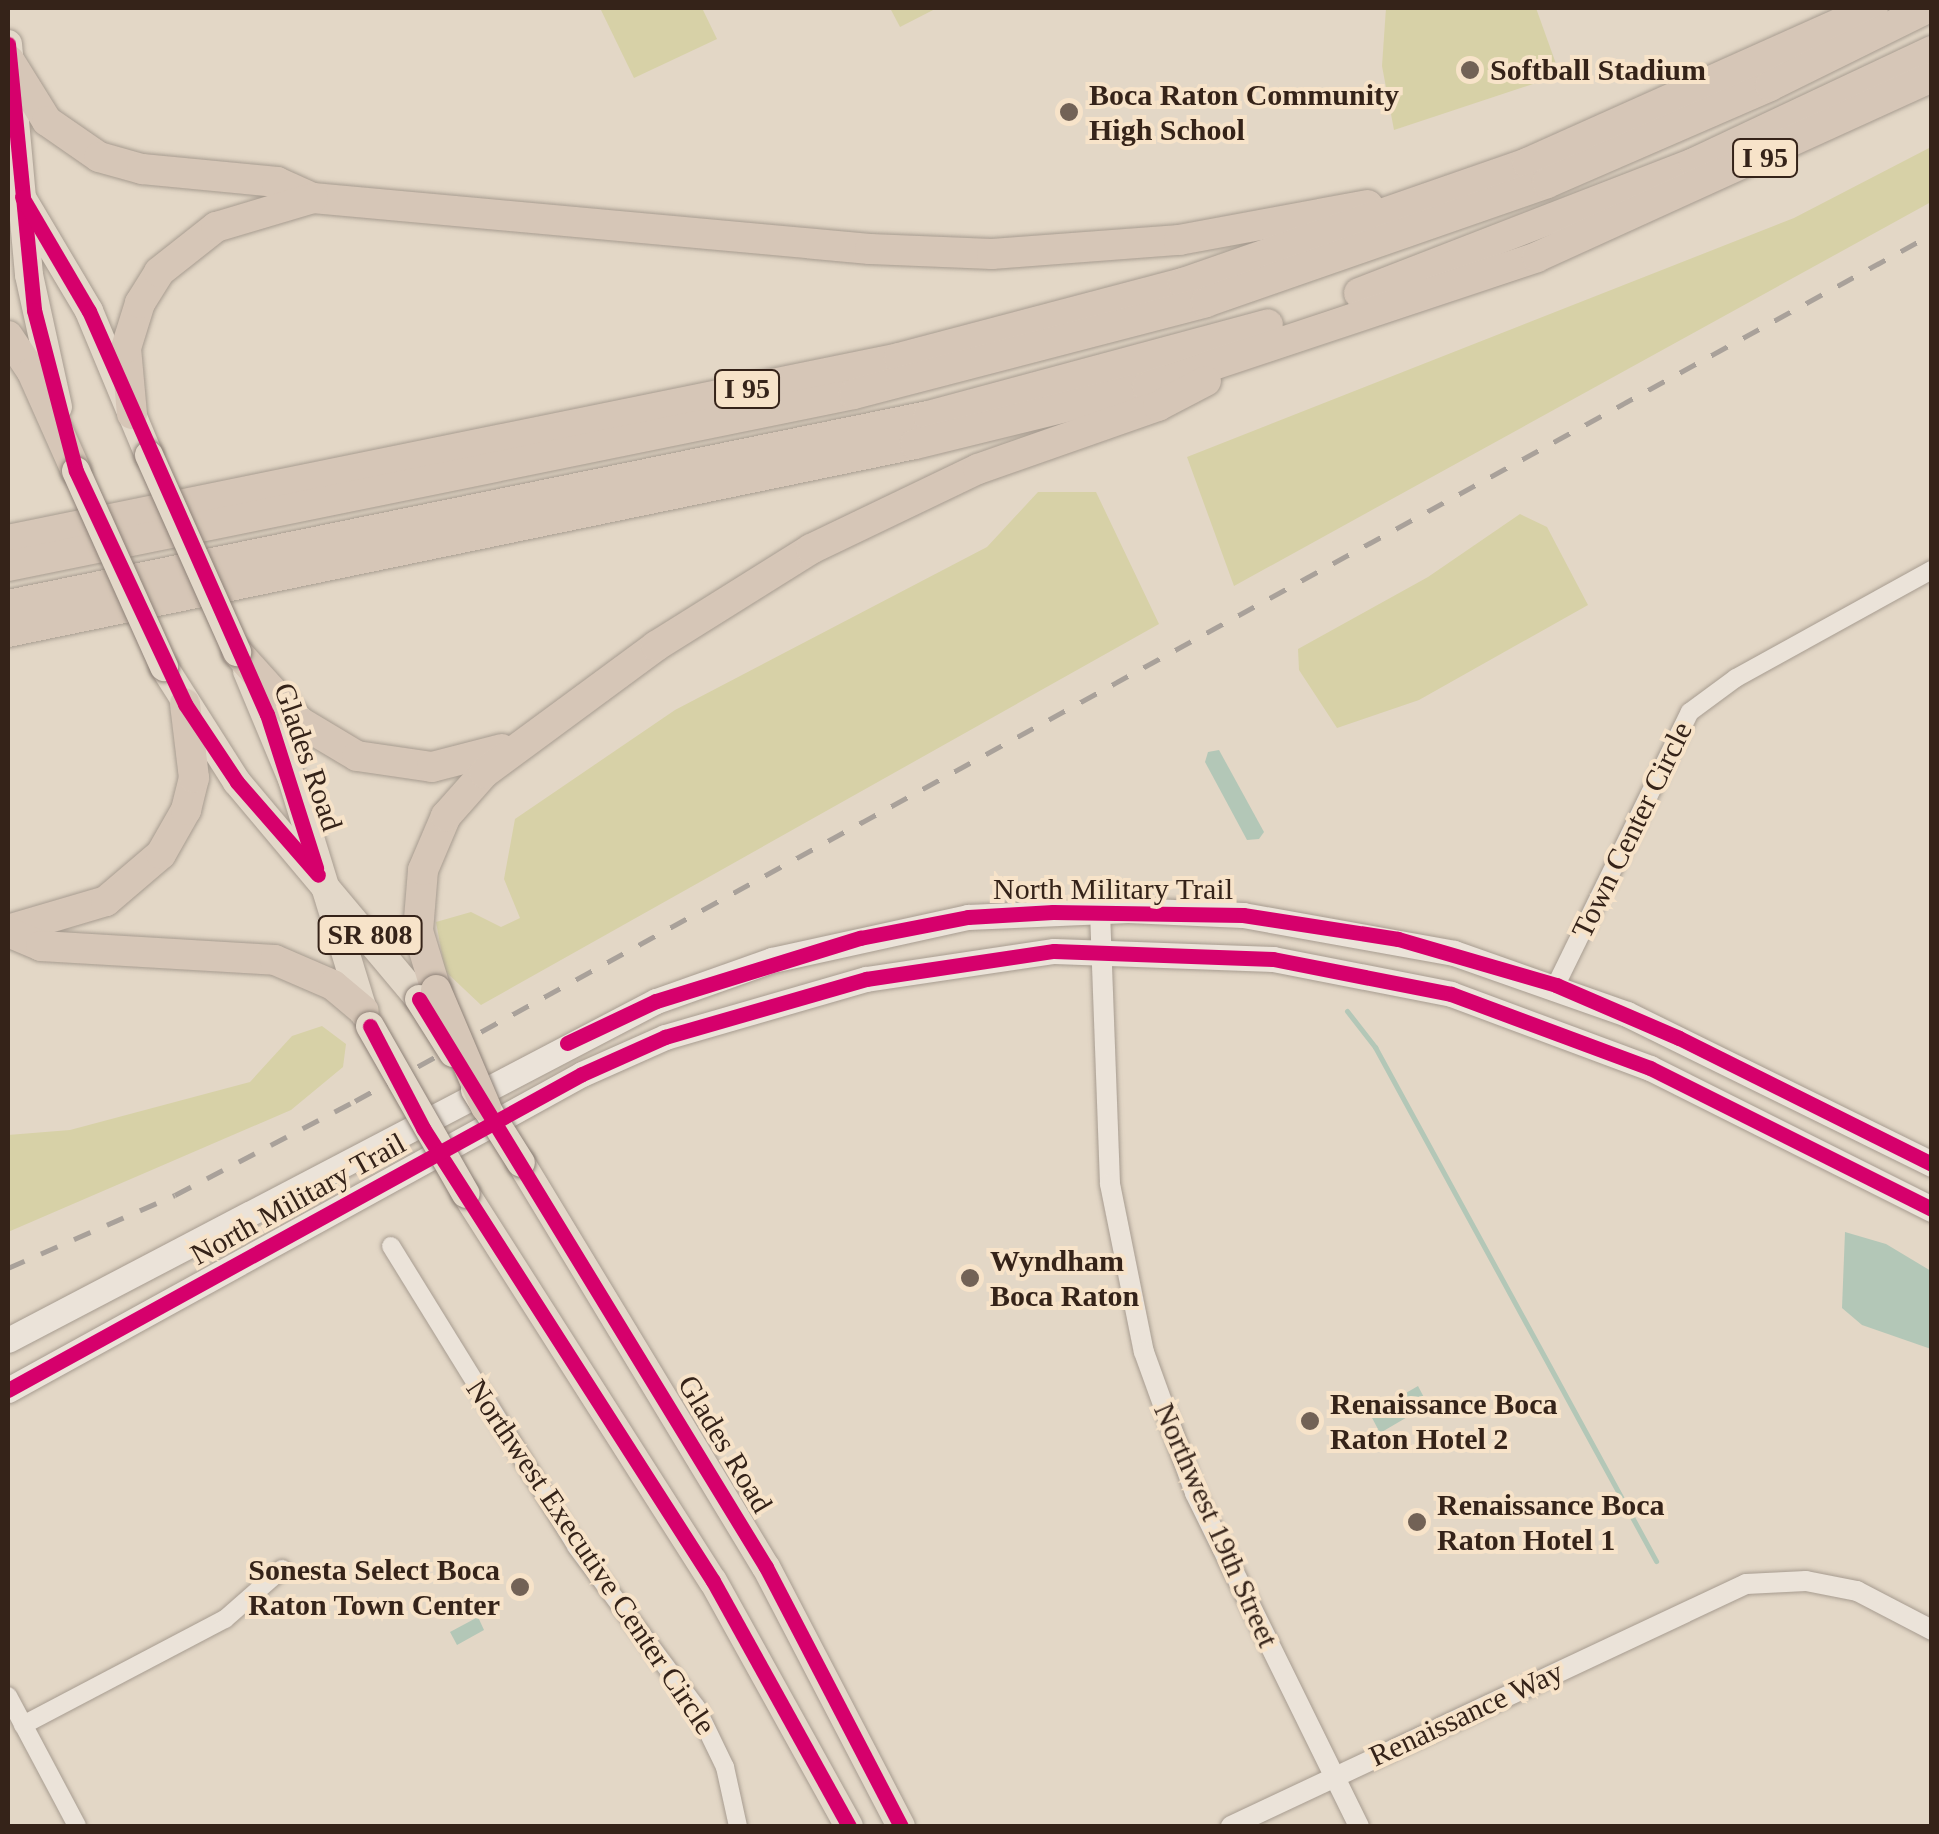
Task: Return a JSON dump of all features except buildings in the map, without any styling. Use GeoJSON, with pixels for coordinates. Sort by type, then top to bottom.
{"type":"FeatureCollection","features":[{"type":"Feature","properties":{"kind":"highway","name":"I 95"},"geometry":{"type":"LineString","coordinates":[[8,540],[971,340],[1236,267],[1473,184],[1658,109],[1872,8]]}},
{"type":"Feature","properties":{"kind":"highway"},"geometry":{"type":"LineString","coordinates":[[8,566],[854,394],[1192,307],[1547,183],[1716,112],[1928,8]]}},
{"type":"Feature","properties":{"kind":"highway"},"geometry":{"type":"LineString","coordinates":[[8,605],[928,416],[1237,334],[1537,228],[1770,129],[1932,51]]}},
{"type":"Feature","properties":{"kind":"highway"},"geometry":{"type":"LineString","coordinates":[[8,52],[48,121],[100,157],[142,169],[277,182],[313,198],[870,249],[1007,254],[1204,236],[1473,184]]}},
{"type":"Feature","properties":{"kind":"highway","name":"I 95"},"geometry":{"type":"LineString","coordinates":[[8,632],[978,430],[1146,386],[1537,257],[1932,77]]}},
{"type":"Feature","properties":{"kind":"highway"},"geometry":{"type":"LineString","coordinates":[[132,414],[126,348],[140,303],[159,272],[216,226],[313,198]]}},
{"type":"Feature","properties":{"kind":"highway"},"geometry":{"type":"LineString","coordinates":[[8,336],[32,372],[76,471]]}},
{"type":"Feature","properties":{"kind":"highway"},"geometry":{"type":"LineString","coordinates":[[486,1107],[428,995],[417,920],[432,842],[474,782],[704,613],[810,549],[978,469],[1176,398],[1268,344]]}},
{"type":"Feature","properties":{"kind":"highway"},"geometry":{"type":"LineString","coordinates":[[237,652],[312,731],[388,764],[468,762],[552,721]]}},
{"type":"Feature","properties":{"kind":"highway"},"geometry":{"type":"LineString","coordinates":[[8,931],[106,901],[162,854],[186,810],[194,778],[185,704]]}},
{"type":"Feature","properties":{"kind":"highway"},"geometry":{"type":"LineString","coordinates":[[8,931],[41,946],[275,960],[333,985],[367,1018]]}},
{"type":"Feature","properties":{"kind":"main road","name":"Glades Road"},"geometry":{"type":"LineString","coordinates":[[8,52],[14,185],[34,310],[76,471],[164,666],[237,782],[428,995]]}},
{"type":"Feature","properties":{"kind":"main road","name":"Glades Road"},"geometry":{"type":"LineString","coordinates":[[14,185],[89,311],[292,779],[318,874],[367,1018],[400,1090],[713,1580],[849,1826]]}},
{"type":"Feature","properties":{"kind":"main road","name":"North Military Trail"},"geometry":{"type":"LineString","coordinates":[[8,1340],[656,1002],[860,938],[968,917],[1100,911],[1243,915],[1338,928],[1454,953],[1556,985],[1929,1163]]}},
{"type":"Feature","properties":{"kind":"main road","name":"North Military Trail"},"geometry":{"type":"LineString","coordinates":[[8,1390],[582,1074],[665,1037],[866,978],[974,958],[1101,950],[1272,958],[1450,994],[1593,1044],[1932,1209]]}},
{"type":"Feature","properties":{"kind":"main road","name":"Glades Road"},"geometry":{"type":"LineString","coordinates":[[486,1107],[766,1567],[900,1826]]}},
{"type":"Feature","properties":{"kind":"main road"},"geometry":{"type":"LineString","coordinates":[[1784,1134],[1856,1126]]}},
{"type":"Feature","properties":{"kind":"main road"},"geometry":{"type":"LineString","coordinates":[[1833,1160],[1929,1163]]}},
{"type":"Feature","properties":{"kind":"street","name":"Town Center Circle"},"geometry":{"type":"LineString","coordinates":[[1556,985],[1690,712],[1736,678],[1932,570]]}},
{"type":"Feature","properties":{"kind":"street","name":"Northwest 19th Street"},"geometry":{"type":"LineString","coordinates":[[1100,911],[1110,1184],[1140,1339],[1190,1480],[1360,1826]]}},
{"type":"Feature","properties":{"kind":"street","name":"Northwest Executive Center Circle"},"geometry":{"type":"LineString","coordinates":[[391,1246],[576,1546],[696,1707],[725,1768],[738,1826]]}},
{"type":"Feature","properties":{"kind":"street"},"geometry":{"type":"LineString","coordinates":[[23,1726],[225,1619],[282,1569]]}},
{"type":"Feature","properties":{"kind":"street","name":"Renaissance Way"},"geometry":{"type":"LineString","coordinates":[[1231,1826],[1702,1603],[1760,1581],[1806,1581],[1872,1596],[1932,1630]]}},
{"type":"Feature","properties":{"kind":"street"},"geometry":{"type":"LineString","coordinates":[[8,1696],[78,1826]]}},
{"type":"Feature","properties":{"kind":"shaded area"},"geometry":{"type":"Polygon","coordinates":[[[600,8],[702,8],[717,39],[634,78],[600,8]]]}},
{"type":"Feature","properties":{"kind":"shaded area"},"geometry":{"type":"Polygon","coordinates":[[[890,8],[937,8],[900,27],[890,8]]]}},
{"type":"Feature","properties":{"kind":"shaded area","name":"Softball Stadium"},"geometry":{"type":"Polygon","coordinates":[[[1386,8],[1536,8],[1560,75],[1394,130],[1382,66],[1386,8]]]}},
{"type":"Feature","properties":{"kind":"shaded area"},"geometry":{"type":"Polygon","coordinates":[[[1931,147],[1931,202],[1234,586],[1187,457],[1794,218],[1931,147]]]}},
{"type":"Feature","properties":{"kind":"shaded area"},"geometry":{"type":"Polygon","coordinates":[[[1038,492],[1096,492],[1159,624],[481,1005],[445,971],[436,922],[471,912],[501,927],[520,918],[504,879],[515,819],[675,710],[987,547],[1038,492]]]}},
{"type":"Feature","properties":{"kind":"shaded area"},"geometry":{"type":"Polygon","coordinates":[[[1520,514],[1547,527],[1588,605],[1419,700],[1337,728],[1299,670],[1298,649],[1428,577],[1520,514]]]}},
{"type":"Feature","properties":{"kind":"shaded area"},"geometry":{"type":"Polygon","coordinates":[[[1219,750],[1264,832],[1259,839],[1247,840],[1205,762],[1208,752],[1219,750]]]}},
{"type":"Feature","properties":{"kind":"shaded area"},"geometry":{"type":"Polygon","coordinates":[[[322,1026],[346,1044],[343,1067],[291,1110],[8,1232],[8,1135],[70,1130],[250,1082],[292,1036],[322,1026]]]}},
{"type":"Feature","properties":{"kind":"shaded area"},"geometry":{"type":"Polygon","coordinates":[[[1845,1232],[1886,1244],[1931,1271],[1931,1349],[1862,1325],[1842,1308],[1845,1232]]]}},
{"type":"Feature","properties":{"kind":"shaded area"},"geometry":{"type":"Polygon","coordinates":[[[1418,1386],[1428,1405],[1380,1433],[1370,1414],[1401,1403],[1399,1397],[1418,1386]]]}},
{"type":"Feature","properties":{"kind":"shaded area"},"geometry":{"type":"Polygon","coordinates":[[[478,1617],[484,1630],[457,1645],[450,1632],[478,1617]]]}},
{"type":"Feature","properties":{"kind":"waterway"},"geometry":{"type":"LineString","coordinates":[[1347,1011],[1375,1047],[1656,1561]]}},
{"type":"Feature","properties":{"kind":"railway"},"geometry":{"type":"LineString","coordinates":[[8,1268],[175,1195],[355,1101],[1932,234]]}},
{"type":"Feature","properties":{"kind":"cycle path"},"geometry":{"type":"LineString","coordinates":[[8,44],[34,310],[76,471],[185,704],[237,782],[318,875]]}},
{"type":"Feature","properties":{"kind":"cycle path"},"geometry":{"type":"LineString","coordinates":[[22,197],[89,311],[267,714],[316,868]]}},
{"type":"Feature","properties":{"kind":"cycle path"},"geometry":{"type":"LineString","coordinates":[[567,1043],[656,1001],[860,938],[968,917],[1053,912],[1243,915],[1398,939],[1556,985],[1679,1038],[1932,1164]]}},
{"type":"Feature","properties":{"kind":"cycle path"},"geometry":{"type":"LineString","coordinates":[[8,1390],[582,1074],[665,1037],[866,979],[1054,951],[1273,959],[1451,994],[1650,1068],[1932,1209]]}},
{"type":"Feature","properties":{"kind":"cycle path"},"geometry":{"type":"LineString","coordinates":[[419,999],[766,1567],[901,1826]]}},
{"type":"Feature","properties":{"kind":"cycle path"},"geometry":{"type":"LineString","coordinates":[[370,1026],[423,1128],[713,1581],[849,1826]]}},
{"type":"Feature","properties":{"kind":"place","name":"Softball Stadium"},"geometry":{"type":"Point","coordinates":[1470,70]}},
{"type":"Feature","properties":{"kind":"place","name":"Boca Raton Community High School"},"geometry":{"type":"Point","coordinates":[1069,112]}},
{"type":"Feature","properties":{"kind":"place","name":"Wyndham Boca Raton"},"geometry":{"type":"Point","coordinates":[970,1278]}},
{"type":"Feature","properties":{"kind":"place","name":"Renaissance Boca Raton Hotel 2"},"geometry":{"type":"Point","coordinates":[1310,1421]}},
{"type":"Feature","properties":{"kind":"place","name":"Renaissance Boca Raton Hotel 1"},"geometry":{"type":"Point","coordinates":[1417,1522]}},
{"type":"Feature","properties":{"kind":"place","name":"Sonesta Select Boca Raton Town Center"},"geometry":{"type":"Point","coordinates":[520,1587]}}]}
